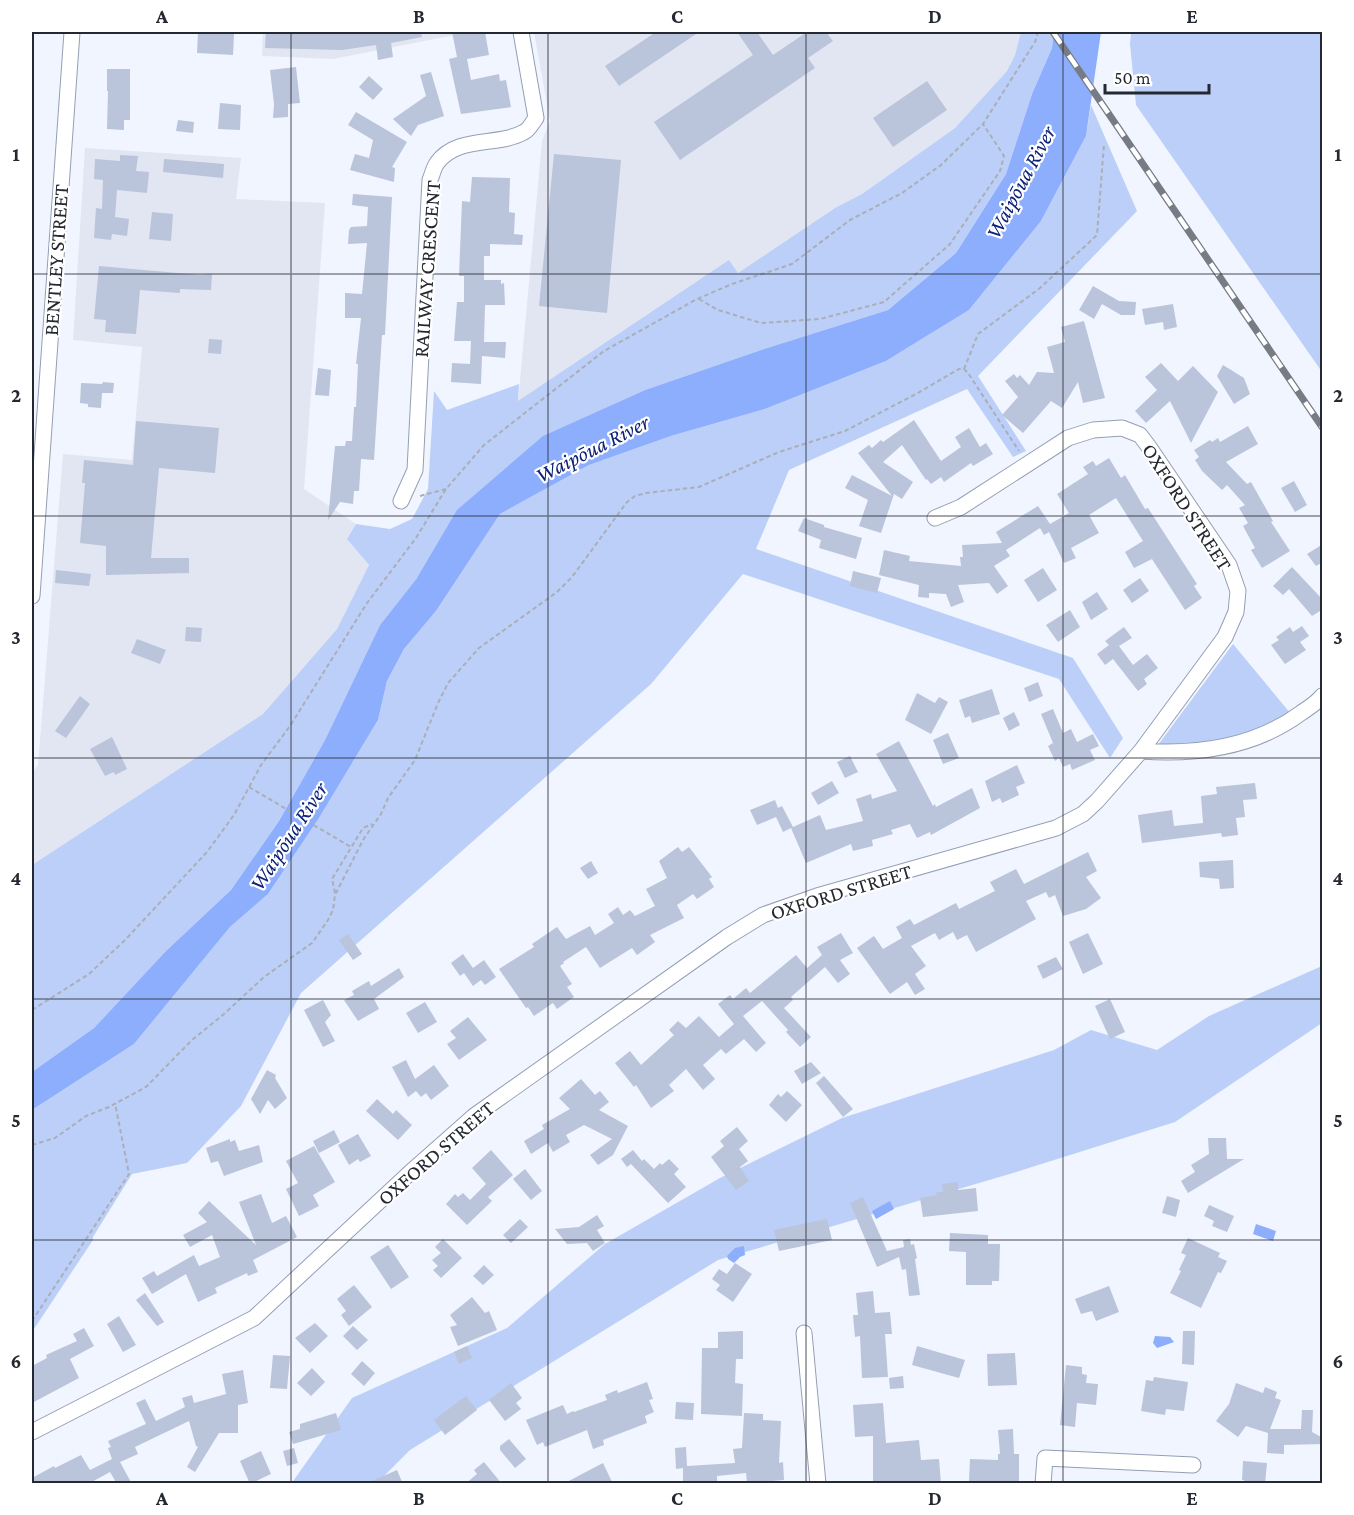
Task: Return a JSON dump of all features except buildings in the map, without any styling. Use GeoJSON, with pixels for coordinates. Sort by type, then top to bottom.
{"type":"FeatureCollection","features":[{"type":"Feature","properties":{"kind":"street","name":"BENTLEY STREET"},"geometry":{"type":"LineString","coordinates":[[32,596],[72,32]]}},
{"type":"Feature","properties":{"kind":"street","name":"RAILWAY CRESCENT"},"geometry":{"type":"LineString","coordinates":[[401,501],[415,470],[430,180],[437,163],[452,151],[467,144],[512,137],[526,132],[536,118],[521,32]]}},
{"type":"Feature","properties":{"kind":"street","name":"OXFORD STREET"},"geometry":{"type":"LineString","coordinates":[[32,1432],[254,1318],[414,1168],[474,1116],[754,920],[817,896],[1056,828],[1083,814],[1141,751],[1225,637],[1236,612],[1238,591],[1229,565],[1140,435],[1122,428],[1093,430],[1068,438],[961,507],[935,518]]}},
{"type":"Feature","properties":{"kind":"street"},"geometry":{"type":"LineString","coordinates":[[1141,751],[1173,753],[1233,745],[1270,731],[1295,718],[1323,696]]}},
{"type":"Feature","properties":{"kind":"street"},"geometry":{"type":"LineString","coordinates":[[804,1333],[818,1484]]}},
{"type":"Feature","properties":{"kind":"street"},"geometry":{"type":"LineString","coordinates":[[1043,1484],[1045,1458],[1193,1465]]}},
{"type":"Feature","properties":{"kind":"path"},"geometry":{"type":"LineString","coordinates":[[32,1010],[89,974],[125,940],[207,852],[234,815],[261,765],[290,726],[368,603],[416,538],[447,489],[484,445],[604,351],[698,299],[732,284],[792,264],[850,220],[910,188],[941,165],[982,124],[1035,42],[1038,32]]}},
{"type":"Feature","properties":{"kind":"path"},"geometry":{"type":"LineString","coordinates":[[698,299],[718,310],[761,323],[820,319],[884,302],[950,243],[1000,171],[1004,156],[982,124]]}},
{"type":"Feature","properties":{"kind":"path"},"geometry":{"type":"LineString","coordinates":[[964,369],[978,334],[1040,288],[1097,235],[1104,144]]}},
{"type":"Feature","properties":{"kind":"path"},"geometry":{"type":"LineString","coordinates":[[964,369],[1028,464]]}},
{"type":"Feature","properties":{"kind":"path"},"geometry":{"type":"LineString","coordinates":[[335,895],[363,840],[388,798],[415,760],[448,683],[463,663],[495,634],[557,592],[572,577],[627,501],[646,493],[699,487],[779,452],[844,431],[957,370],[964,369]]}},
{"type":"Feature","properties":{"kind":"path"},"geometry":{"type":"LineString","coordinates":[[401,501],[447,489]]}},
{"type":"Feature","properties":{"kind":"path"},"geometry":{"type":"LineString","coordinates":[[249,787],[351,848]]}},
{"type":"Feature","properties":{"kind":"path"},"geometry":{"type":"LineString","coordinates":[[32,1145],[55,1138],[86,1116],[146,1087],[192,1040],[264,977],[312,943],[333,910],[335,895],[332,879],[363,828],[375,822]]}},
{"type":"Feature","properties":{"kind":"path"},"geometry":{"type":"LineString","coordinates":[[32,1321],[129,1174],[115,1103]]}},
{"type":"Feature","properties":{"kind":"shaded area"},"geometry":{"type":"Polygon","coordinates":[[[263,32],[470,32],[333,59],[262,56],[263,32]]]}},
{"type":"Feature","properties":{"kind":"shaded area"},"geometry":{"type":"Polygon","coordinates":[[[534,32],[1021,32],[1021,34],[1015,55],[1007,71],[955,128],[862,194],[835,208],[738,273],[729,261],[518,402],[542,141],[550,121],[534,32]]]}},
{"type":"Feature","properties":{"kind":"shaded area"},"geometry":{"type":"Polygon","coordinates":[[[1021,32],[1054,32],[1052,48],[1032,94],[1006,174],[956,253],[888,310],[645,390],[544,436],[417,578],[380,625],[325,740],[279,821],[231,890],[166,951],[94,1028],[32,1072],[32,865],[263,714],[337,629],[369,565],[347,539],[356,524],[390,529],[412,519],[428,489],[434,391],[447,410],[519,384],[518,401],[729,260],[738,273],[835,208],[862,194],[955,128],[1007,71],[1015,55],[1021,32]]]}},
{"type":"Feature","properties":{"kind":"shaded area"},"geometry":{"type":"Polygon","coordinates":[[[1131,32],[1322,32],[1322,372],[1136,105],[1130,44],[1131,32]]]}},
{"type":"Feature","properties":{"kind":"shaded area"},"geometry":{"type":"Polygon","coordinates":[[[1091,105],[1137,211],[978,376],[1026,451],[1013,457],[967,389],[789,470],[756,549],[1073,658],[1123,738],[1110,758],[1059,679],[743,574],[651,684],[301,993],[241,1106],[187,1163],[132,1174],[93,1240],[32,1332],[32,1110],[134,1044],[230,927],[268,894],[319,818],[378,720],[387,681],[404,649],[436,611],[500,514],[589,465],[671,436],[765,409],[886,361],[969,310],[1041,221],[1086,136],[1091,105]]]}},
{"type":"Feature","properties":{"kind":"shaded area"},"geometry":{"type":"Polygon","coordinates":[[[85,148],[241,158],[236,199],[325,203],[304,489],[356,524],[347,539],[369,565],[337,629],[263,714],[32,865],[32,773],[38,765],[63,454],[132,460],[142,347],[73,340],[85,148]]]}},
{"type":"Feature","properties":{"kind":"shaded area"},"geometry":{"type":"Polygon","coordinates":[[[1233,644],[1291,714],[1252,732],[1209,744],[1158,745],[1233,644]]]}},
{"type":"Feature","properties":{"kind":"shaded area"},"geometry":{"type":"Polygon","coordinates":[[[1322,966],[1322,1023],[1175,1122],[1013,1173],[718,1260],[410,1450],[377,1483],[291,1484],[352,1398],[507,1328],[605,1244],[720,1178],[842,1118],[1054,1050],[1091,1030],[1157,1050],[1209,1016],[1322,966]]]}},
{"type":"Feature","properties":{"kind":"water","name":"Waipōua River"},"geometry":{"type":"Polygon","coordinates":[[[1054,32],[1101,32],[1086,136],[1041,221],[969,310],[886,361],[765,409],[671,436],[589,465],[500,514],[436,611],[404,649],[387,681],[378,720],[319,818],[268,894],[230,927],[134,1044],[32,1110],[32,1072],[94,1028],[166,951],[231,890],[279,821],[325,740],[380,625],[417,578],[457,510],[543,436],[645,390],[888,310],[956,253],[1006,174],[1032,94],[1052,48],[1054,32]]]}},
{"type":"Feature","properties":{"kind":"water"},"geometry":{"type":"Polygon","coordinates":[[[890,1201],[894,1209],[876,1219],[872,1211],[890,1201]]]}},
{"type":"Feature","properties":{"kind":"water"},"geometry":{"type":"Polygon","coordinates":[[[1256,1224],[1276,1231],[1273,1241],[1253,1234],[1256,1224]]]}},
{"type":"Feature","properties":{"kind":"water"},"geometry":{"type":"Polygon","coordinates":[[[744,1246],[745,1255],[734,1263],[728,1259],[727,1256],[735,1248],[744,1246]]]}},
{"type":"Feature","properties":{"kind":"water"},"geometry":{"type":"Polygon","coordinates":[[[1155,1336],[1170,1337],[1174,1342],[1157,1348],[1153,1343],[1155,1336]]]}},
{"type":"Feature","properties":{"kind":"pier"},"geometry":{"type":"Polygon","coordinates":[[[1051,32],[1057,32],[1096,89],[1095,98],[1051,34],[1051,32]]]}},
{"type":"Feature","properties":{"kind":"railway"},"geometry":{"type":"LineString","coordinates":[[1053,32],[1322,427]]}}]}
